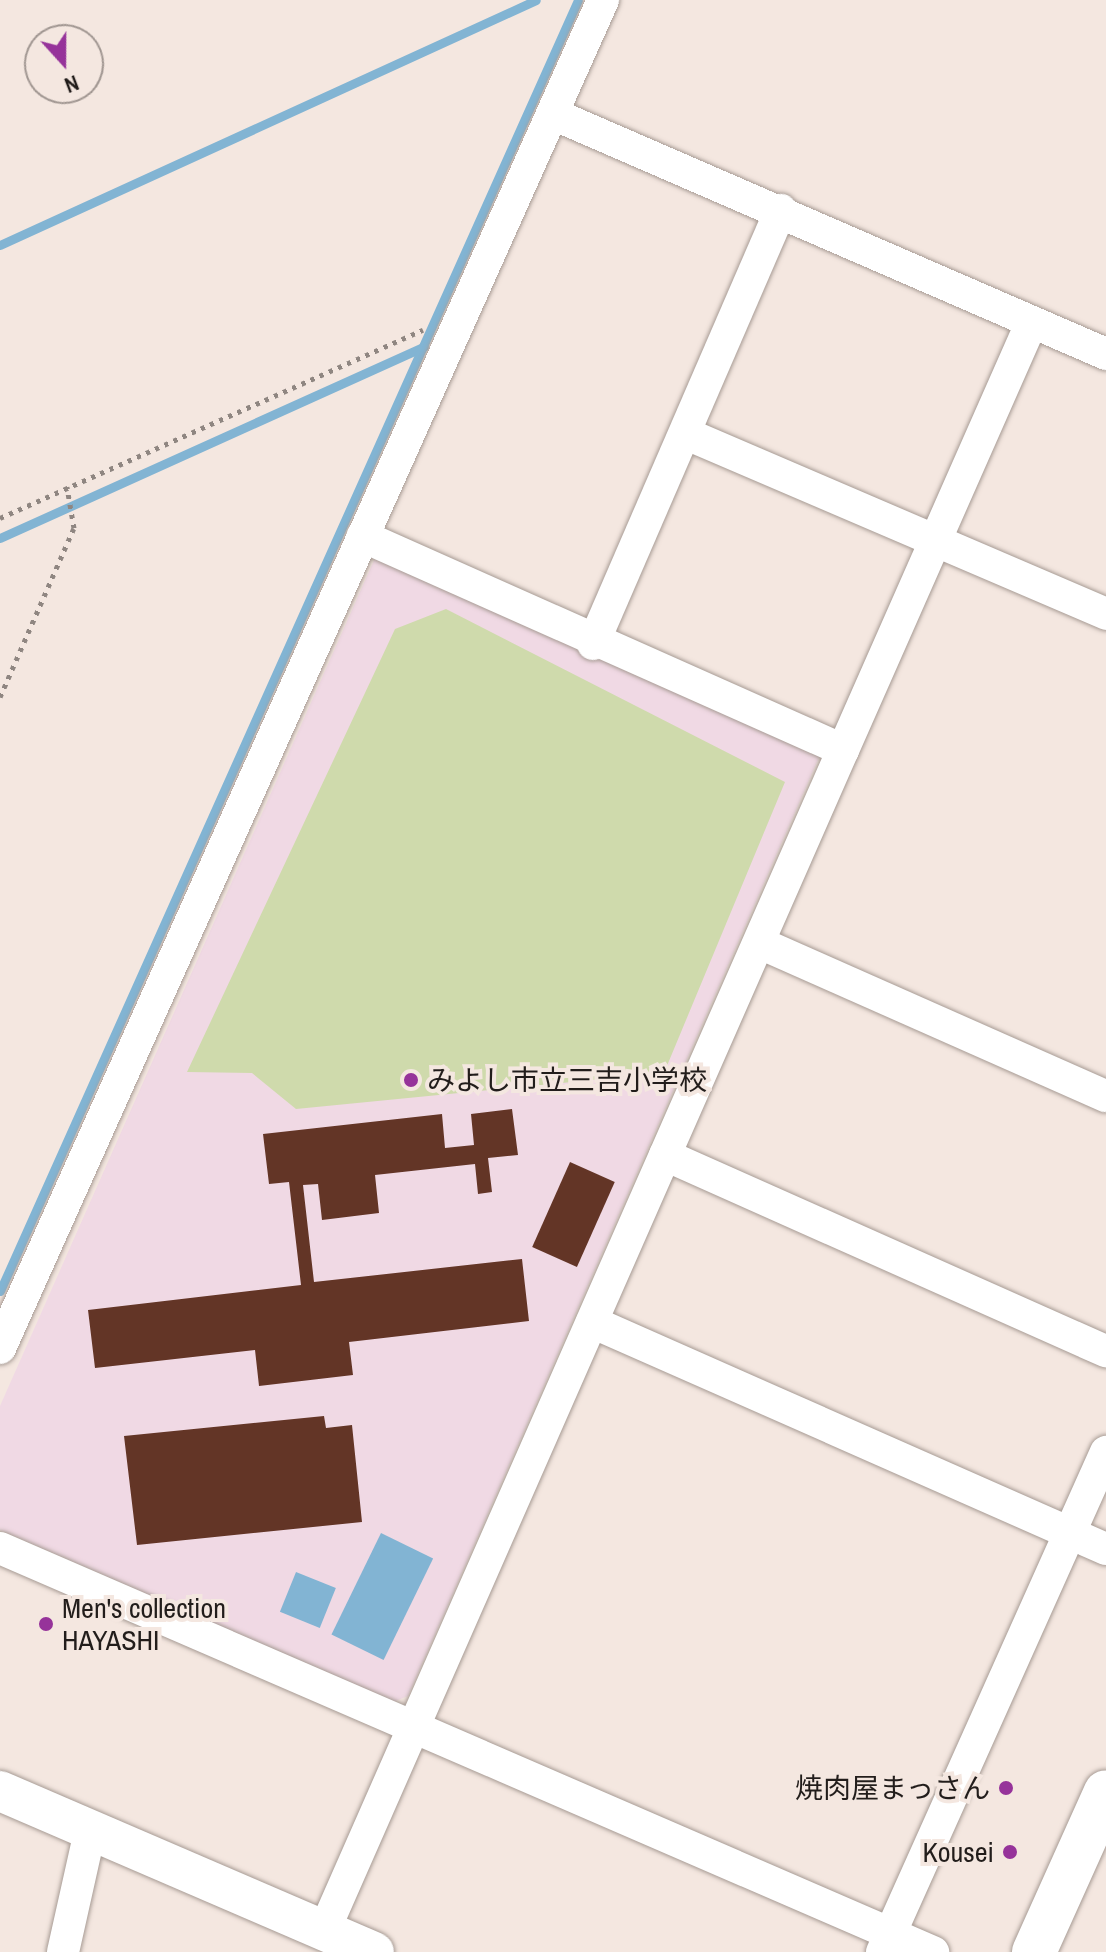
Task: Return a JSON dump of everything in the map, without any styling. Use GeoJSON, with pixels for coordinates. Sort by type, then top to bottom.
{"type":"FeatureCollection","features":[{"type":"Feature","properties":{"kind":"main road"},"geometry":{"type":"LineString","coordinates":[[1034,1952],[1106,1792]]}},
{"type":"Feature","properties":{"kind":"street"},"geometry":{"type":"LineString","coordinates":[[0,1348],[603,0]]}},
{"type":"Feature","properties":{"kind":"street"},"geometry":{"type":"LineString","coordinates":[[553,114],[781,210],[1106,354]]}},
{"type":"Feature","properties":{"kind":"street"},"geometry":{"type":"LineString","coordinates":[[593,644],[689,435],[781,210]]}},
{"type":"Feature","properties":{"kind":"street"},"geometry":{"type":"LineString","coordinates":[[324,1931],[412,1722],[939,539],[1032,322]]}},
{"type":"Feature","properties":{"kind":"street"},"geometry":{"type":"LineString","coordinates":[[689,435],[939,539],[1106,614]]}},
{"type":"Feature","properties":{"kind":"street"},"geometry":{"type":"LineString","coordinates":[[362,536],[593,644],[843,750]]}},
{"type":"Feature","properties":{"kind":"street"},"geometry":{"type":"LineString","coordinates":[[760,943],[1106,1096]]}},
{"type":"Feature","properties":{"kind":"street"},"geometry":{"type":"LineString","coordinates":[[665,1155],[1106,1351]]}},
{"type":"Feature","properties":{"kind":"street"},"geometry":{"type":"LineString","coordinates":[[592,1322],[1106,1549]]}},
{"type":"Feature","properties":{"kind":"street"},"geometry":{"type":"LineString","coordinates":[[886,1943],[1072,1535],[1106,1452]]}},
{"type":"Feature","properties":{"kind":"street"},"geometry":{"type":"LineString","coordinates":[[0,1548],[412,1722],[886,1943],[933,1952]]}},
{"type":"Feature","properties":{"kind":"street"},"geometry":{"type":"LineString","coordinates":[[0,1791],[374,1952]]}},
{"type":"Feature","properties":{"kind":"street"},"geometry":{"type":"LineString","coordinates":[[63,1952],[90,1831]]}},
{"type":"Feature","properties":{"kind":"path"},"geometry":{"type":"LineString","coordinates":[[0,518],[418,327],[449,341]]}},
{"type":"Feature","properties":{"kind":"path"},"geometry":{"type":"LineString","coordinates":[[0,697],[74,528],[67,487]]}},
{"type":"Feature","properties":{"kind":"shaded area","name":"みよし市立三吉小学校"},"geometry":{"type":"Polygon","coordinates":[[[375,558],[821,753],[408,1696],[393,1702],[0,1530],[0,1406],[375,558]]]}},
{"type":"Feature","properties":{"kind":"green space"},"geometry":{"type":"Polygon","coordinates":[[[446,609],[785,782],[664,1073],[296,1109],[252,1073],[187,1072],[395,629],[446,609]]]}},
{"type":"Feature","properties":{"kind":"water"},"geometry":{"type":"Polygon","coordinates":[[[381,1533],[433,1558],[384,1660],[331,1635],[381,1533]]]}},
{"type":"Feature","properties":{"kind":"water"},"geometry":{"type":"Polygon","coordinates":[[[296,1572],[336,1588],[320,1628],[280,1612],[296,1572]]]}},
{"type":"Feature","properties":{"kind":"building"},"geometry":{"type":"Polygon","coordinates":[[[512,1109],[518,1155],[488,1158],[492,1192],[478,1194],[475,1164],[375,1175],[379,1213],[322,1220],[318,1184],[303,1185],[314,1282],[522,1259],[529,1321],[349,1342],[353,1375],[259,1386],[255,1350],[95,1368],[88,1310],[301,1285],[289,1182],[269,1184],[263,1134],[442,1114],[445,1148],[474,1145],[471,1114],[512,1109]]]}},
{"type":"Feature","properties":{"kind":"building"},"geometry":{"type":"Polygon","coordinates":[[[570,1162],[615,1182],[577,1267],[532,1247],[570,1162]]]}},
{"type":"Feature","properties":{"kind":"building"},"geometry":{"type":"Polygon","coordinates":[[[324,1416],[326,1428],[352,1425],[362,1522],[137,1545],[124,1436],[324,1416]]]}},
{"type":"Feature","properties":{"kind":"waterway"},"geometry":{"type":"LineString","coordinates":[[0,245],[536,0]]}},
{"type":"Feature","properties":{"kind":"waterway"},"geometry":{"type":"LineString","coordinates":[[0,1291],[578,0]]}},
{"type":"Feature","properties":{"kind":"waterway"},"geometry":{"type":"LineString","coordinates":[[0,538],[424,347]]}},
{"type":"Feature","properties":{"kind":"place","name":"みよし市立三吉小学校"},"geometry":{"type":"Point","coordinates":[411,1080]}},
{"type":"Feature","properties":{"kind":"place","name":"Men's collection HAYASHI"},"geometry":{"type":"Point","coordinates":[46,1624]}},
{"type":"Feature","properties":{"kind":"place","name":"焼肉屋まっさん"},"geometry":{"type":"Point","coordinates":[1006,1788]}},
{"type":"Feature","properties":{"kind":"place","name":"Kousei"},"geometry":{"type":"Point","coordinates":[1010,1852]}}]}
